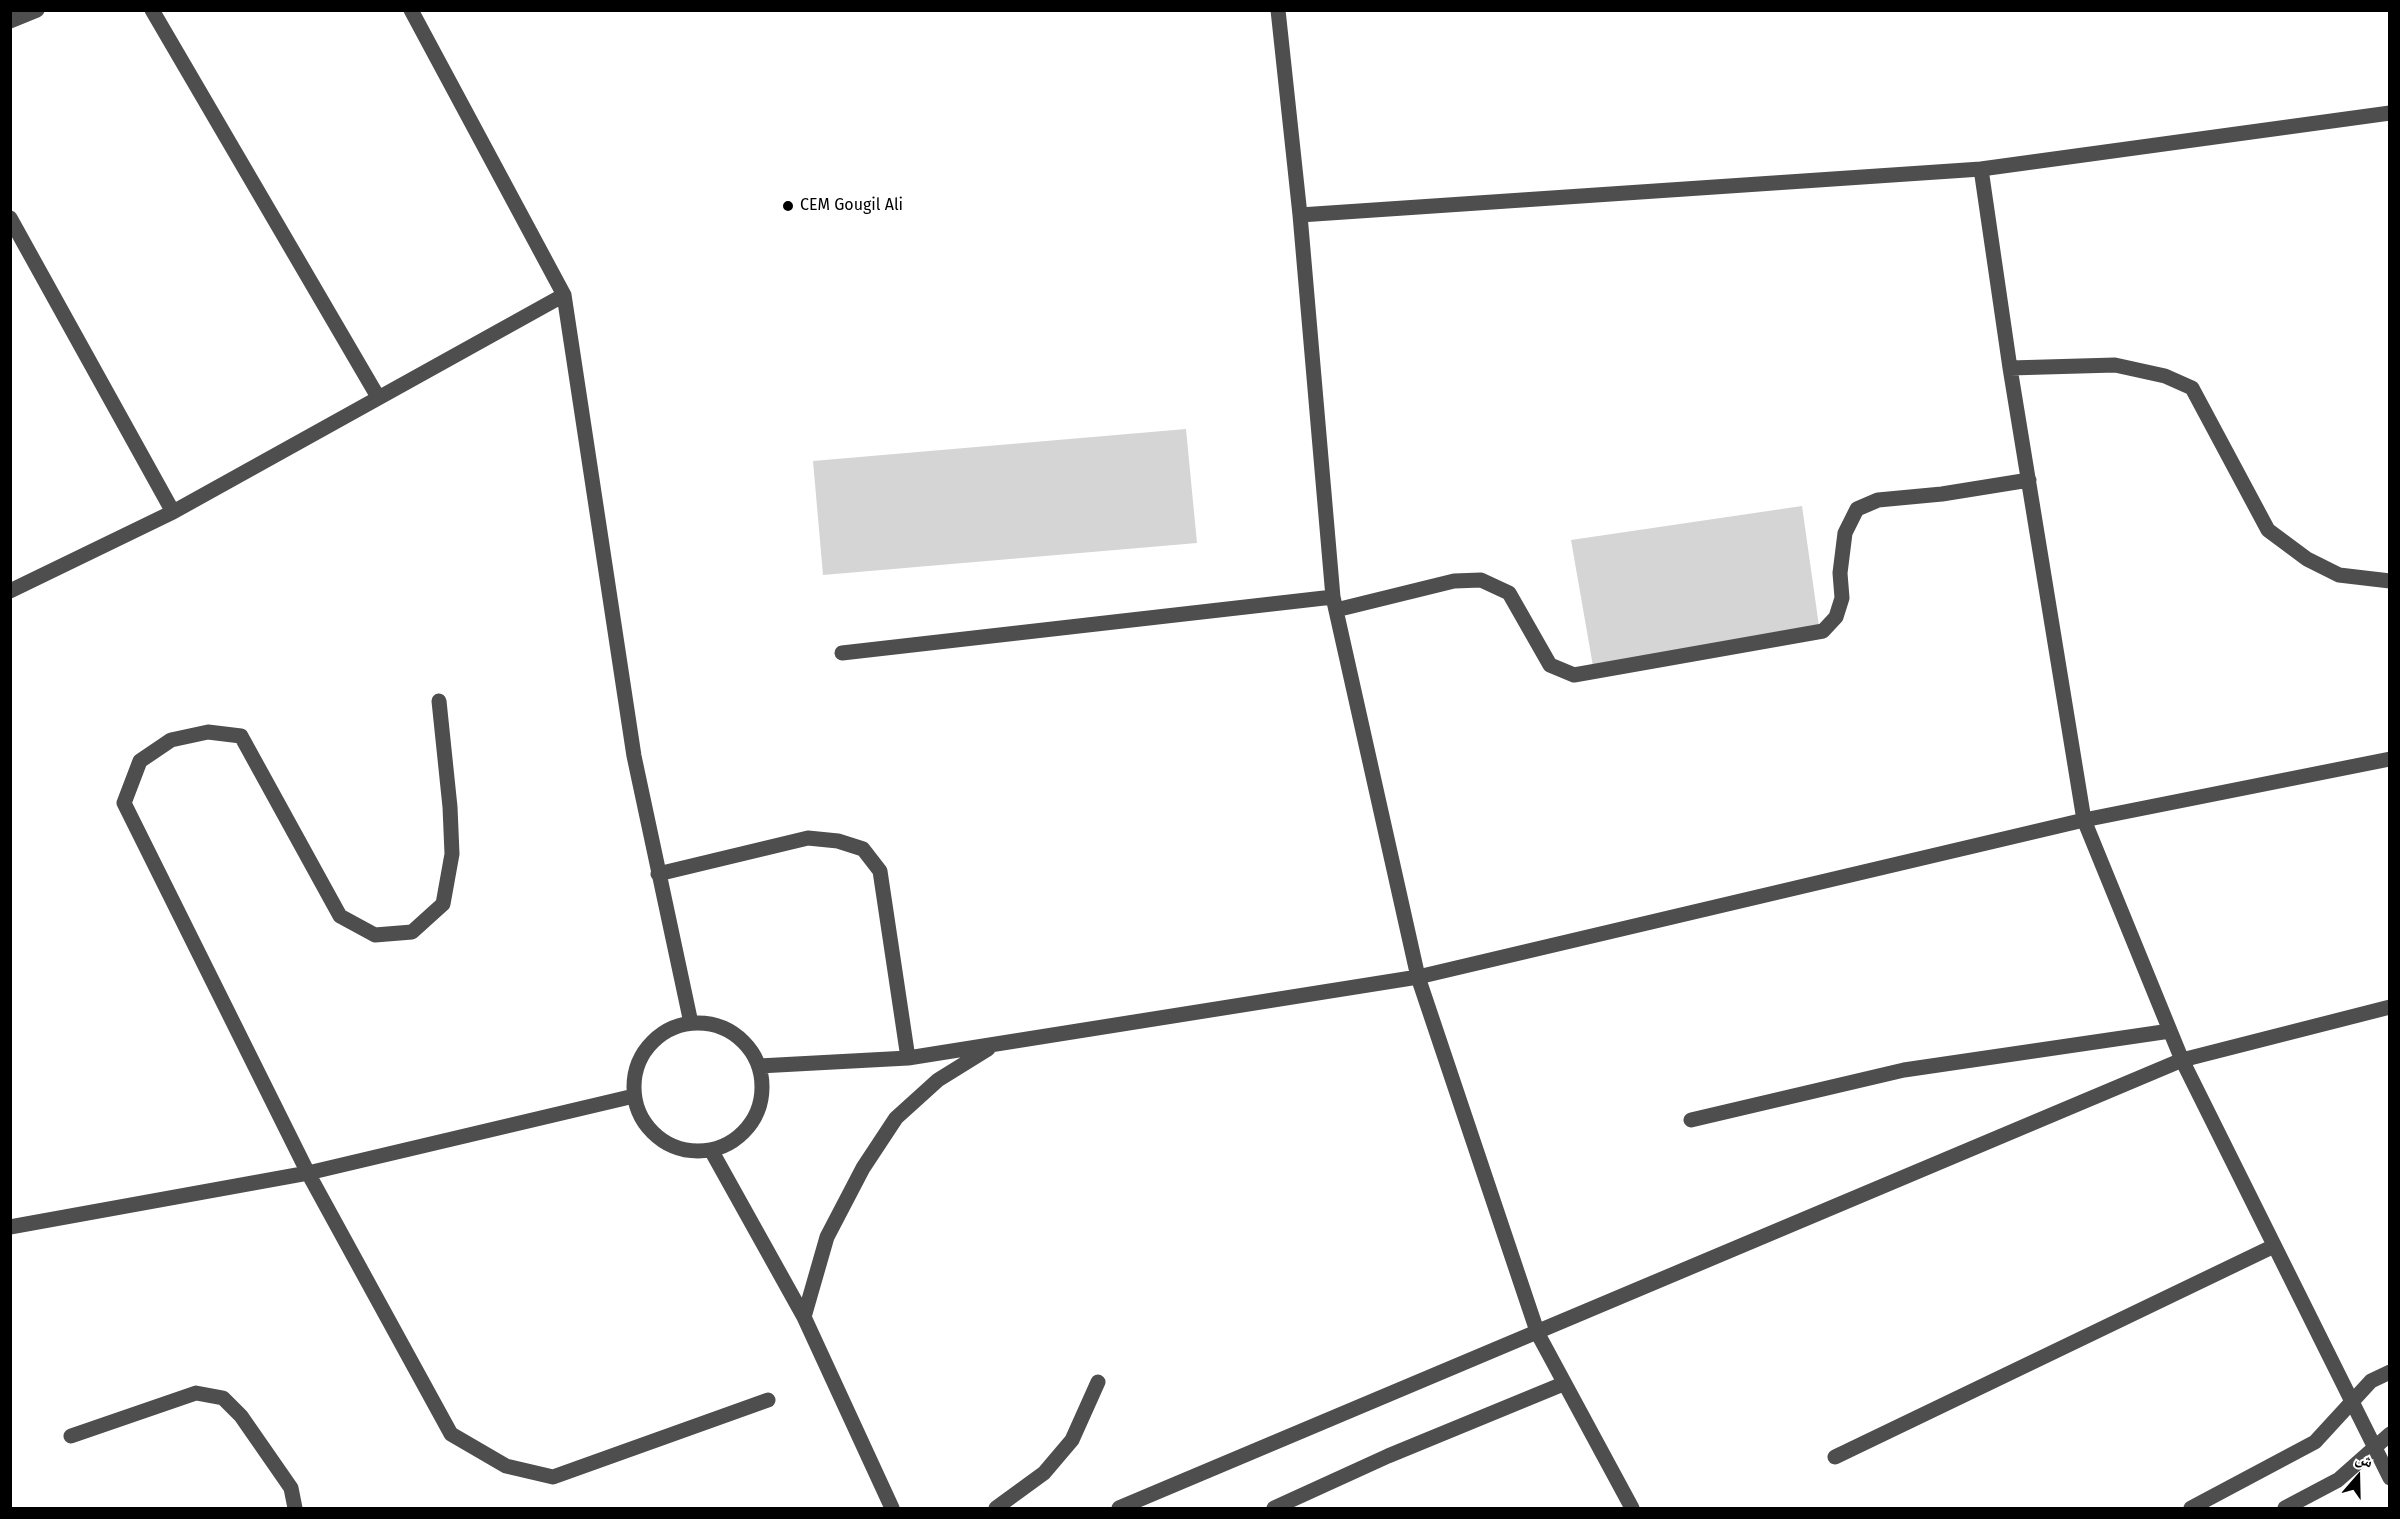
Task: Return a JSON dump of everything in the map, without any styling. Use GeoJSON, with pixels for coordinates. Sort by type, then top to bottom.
{"type":"FeatureCollection","features":[{"type":"Feature","properties":{"kind":"street"},"geometry":{"type":"LineString","coordinates":[[10,21],[37,10]]}},
{"type":"Feature","properties":{"kind":"street"},"geometry":{"type":"LineString","coordinates":[[152,10],[378,397]]}},
{"type":"Feature","properties":{"kind":"street"},"geometry":{"type":"LineString","coordinates":[[411,10],[564,295],[634,756],[691,1023]]}},
{"type":"Feature","properties":{"kind":"street"},"geometry":{"type":"LineString","coordinates":[[1278,10],[1300,215],[1335,603],[1418,977],[1538,1334],[1632,1509]]}},
{"type":"Feature","properties":{"kind":"street"},"geometry":{"type":"LineString","coordinates":[[1300,215],[1981,169],[2390,113]]}},
{"type":"Feature","properties":{"kind":"street"},"geometry":{"type":"LineString","coordinates":[[1981,169],[2010,368],[2084,820],[2182,1060],[2390,1478]]}},
{"type":"Feature","properties":{"kind":"street"},"geometry":{"type":"LineString","coordinates":[[10,218],[173,512]]}},
{"type":"Feature","properties":{"kind":"street"},"geometry":{"type":"LineString","coordinates":[[10,591],[173,512],[564,295]]}},
{"type":"Feature","properties":{"kind":"street"},"geometry":{"type":"LineString","coordinates":[[2010,368],[2115,365],[2165,376],[2192,388],[2268,530],[2307,559],[2338,575],[2390,581]]}},
{"type":"Feature","properties":{"kind":"street"},"geometry":{"type":"LineString","coordinates":[[842,653],[1335,603],[1454,581],[1481,580],[1509,593],[1550,665],[1574,675],[1823,631],[1836,617],[1842,598],[1840,573],[1845,533],[1857,509],[1878,500],[1942,494],[2029,480]]}},
{"type":"Feature","properties":{"kind":"street"},"geometry":{"type":"LineString","coordinates":[[439,701],[450,807],[452,854],[443,904],[412,932],[375,934],[340,916],[241,736],[208,732],[171,740],[140,761],[124,802],[308,1173],[451,1434],[506,1466],[553,1477],[768,1400]]}},
{"type":"Feature","properties":{"kind":"street"},"geometry":{"type":"LineString","coordinates":[[759,1066],[908,1058],[1418,977],[2084,820],[2390,759]]}},
{"type":"Feature","properties":{"kind":"street"},"geometry":{"type":"LineString","coordinates":[[658,874],[808,838],[838,841],[863,849],[880,871],[908,1058]]}},
{"type":"Feature","properties":{"kind":"street"},"geometry":{"type":"LineString","coordinates":[[1119,1509],[1538,1334],[2182,1060],[2390,1007]]}},
{"type":"Feature","properties":{"kind":"street"},"geometry":{"type":"LineString","coordinates":[[691,1023],[712,1024],[732,1033],[748,1048],[759,1066],[762,1088],[759,1109],[747,1128],[731,1142],[711,1150],[689,1150],[669,1144],[653,1133],[640,1116],[634,1096],[634,1076],[641,1057],[653,1040],[670,1029],[691,1023]]}},
{"type":"Feature","properties":{"kind":"street"},"geometry":{"type":"LineString","coordinates":[[1691,1120],[1904,1070],[2170,1031]]}},
{"type":"Feature","properties":{"kind":"street"},"geometry":{"type":"LineString","coordinates":[[804,1317],[827,1237],[863,1168],[896,1118],[938,1080],[994,1046]]}},
{"type":"Feature","properties":{"kind":"street"},"geometry":{"type":"LineString","coordinates":[[10,1227],[308,1173],[634,1096]]}},
{"type":"Feature","properties":{"kind":"street"},"geometry":{"type":"LineString","coordinates":[[711,1150],[804,1317],[892,1509]]}},
{"type":"Feature","properties":{"kind":"street"},"geometry":{"type":"LineString","coordinates":[[1835,1457],[2274,1246]]}},
{"type":"Feature","properties":{"kind":"street"},"geometry":{"type":"LineString","coordinates":[[2191,1509],[2314,1442],[2371,1381],[2390,1372]]}},
{"type":"Feature","properties":{"kind":"street"},"geometry":{"type":"LineString","coordinates":[[996,1509],[1044,1473],[1072,1440],[1098,1382]]}},
{"type":"Feature","properties":{"kind":"street"},"geometry":{"type":"LineString","coordinates":[[1274,1509],[1388,1456],[1563,1384]]}},
{"type":"Feature","properties":{"kind":"street"},"geometry":{"type":"LineString","coordinates":[[71,1436],[196,1393],[223,1398],[240,1416],[291,1488],[295,1509]]}},
{"type":"Feature","properties":{"kind":"street"},"geometry":{"type":"LineString","coordinates":[[2285,1509],[2338,1480],[2390,1434]]}},
{"type":"Feature","properties":{"kind":"shaded area"},"geometry":{"type":"Polygon","coordinates":[[[1186,429],[1197,543],[823,575],[813,461],[1186,429]]]}},
{"type":"Feature","properties":{"kind":"shaded area"},"geometry":{"type":"Polygon","coordinates":[[[1802,506],[1819,626],[1594,672],[1571,540],[1802,506]]]}},
{"type":"Feature","properties":{"kind":"place","name":"CEM Gougil Ali"},"geometry":{"type":"Point","coordinates":[788,206]}}]}
